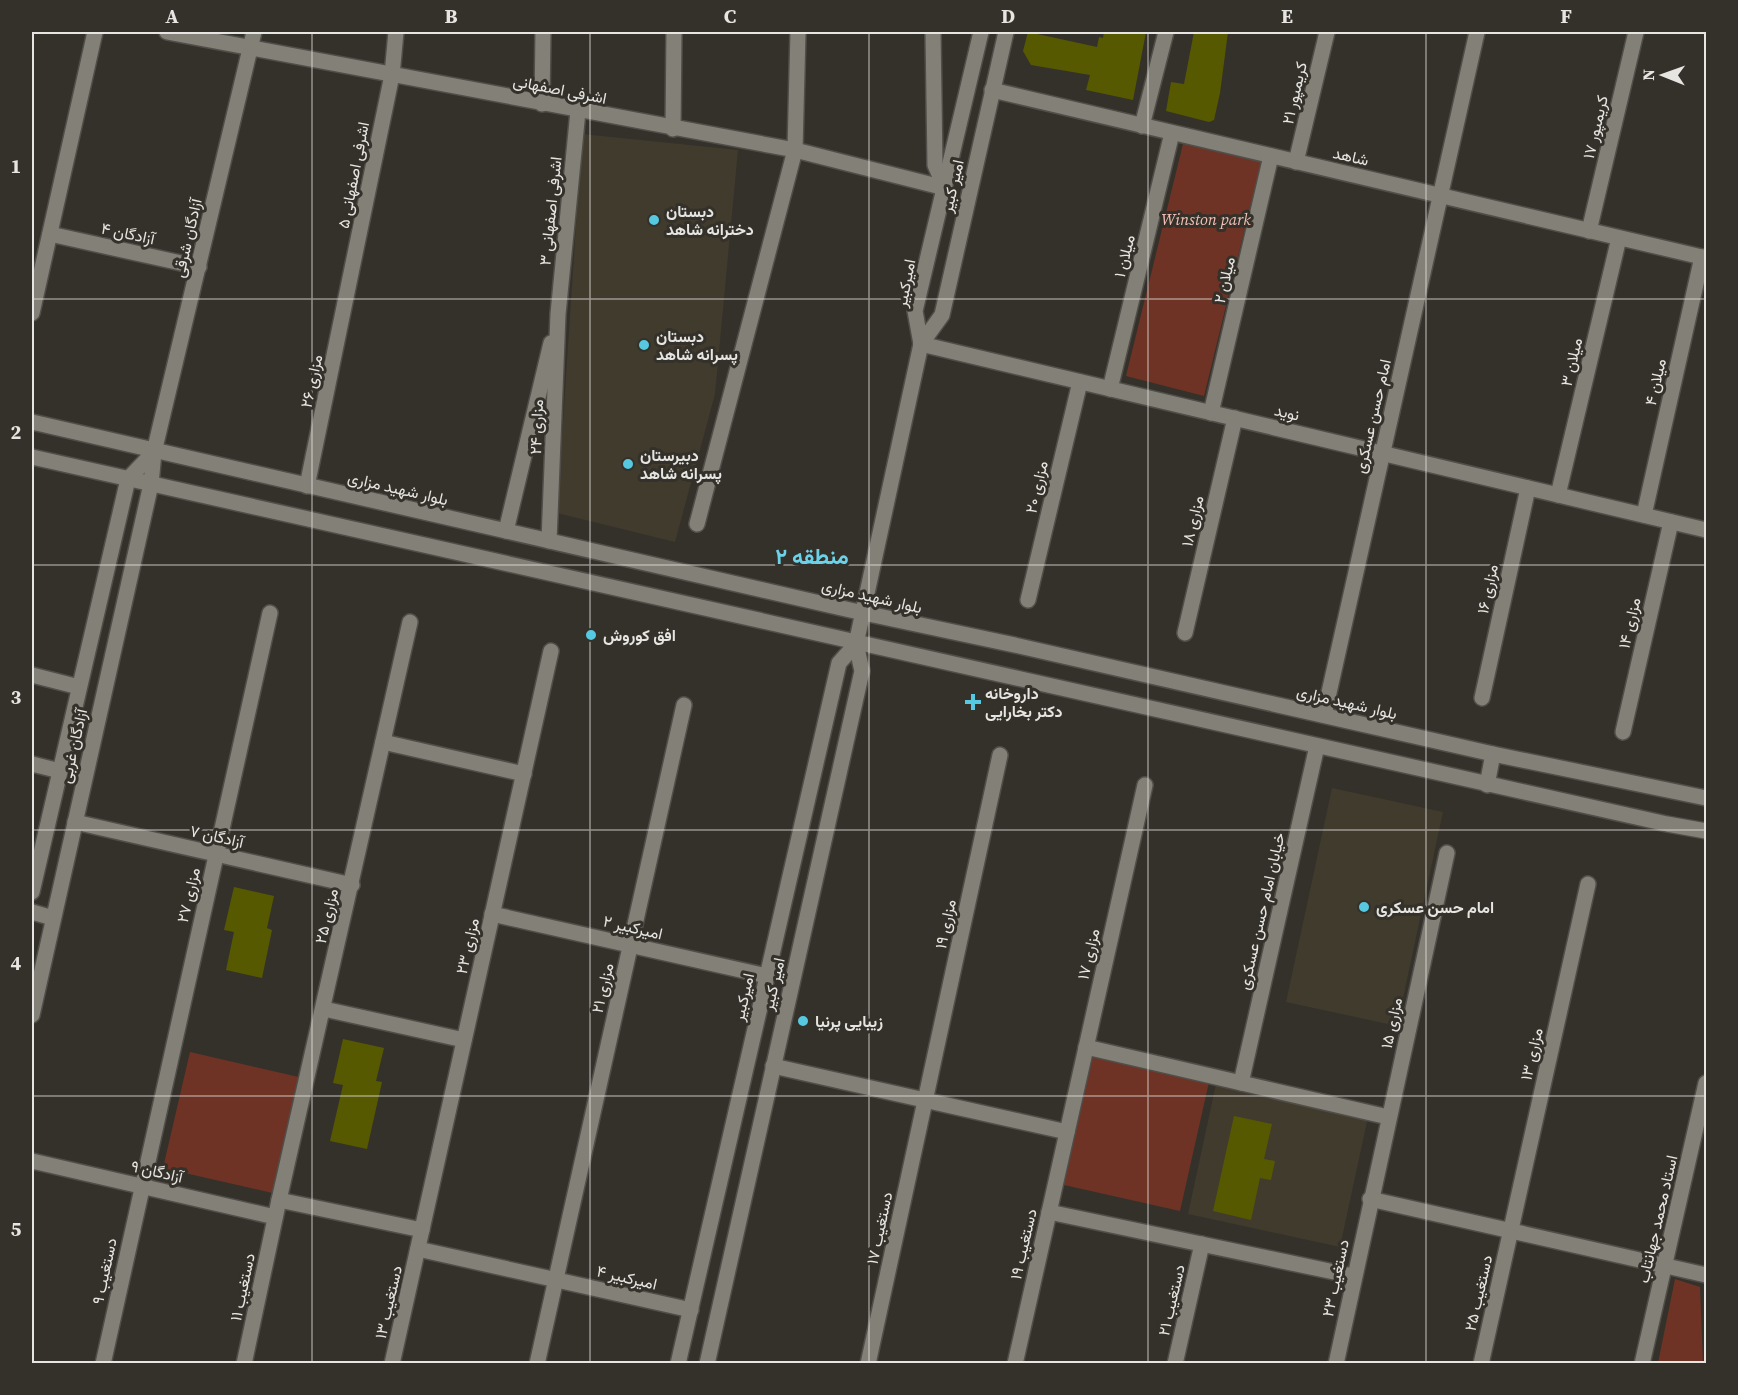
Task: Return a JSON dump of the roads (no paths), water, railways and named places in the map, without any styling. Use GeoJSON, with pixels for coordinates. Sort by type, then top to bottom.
{"type":"FeatureCollection","features":[{"type":"Feature","properties":{"kind":"street"},"geometry":{"type":"LineString","coordinates":[[32,313],[95,32]]}},
{"type":"Feature","properties":{"kind":"street","name":"اشرفی اصفهانی"},"geometry":{"type":"LineString","coordinates":[[166,32],[673,129],[795,150],[945,188]]}},
{"type":"Feature","properties":{"kind":"street","name":"آزادگان شرقی"},"geometry":{"type":"LineString","coordinates":[[151,484],[154,452],[254,32]]}},
{"type":"Feature","properties":{"kind":"street","name":"اشرفی اصفهانی ۵"},"geometry":{"type":"LineString","coordinates":[[350,283],[392,75],[396,32]]}},
{"type":"Feature","properties":{"kind":"street"},"geometry":{"type":"LineString","coordinates":[[542,104],[543,32]]}},
{"type":"Feature","properties":{"kind":"street"},"geometry":{"type":"LineString","coordinates":[[673,129],[674,32]]}},
{"type":"Feature","properties":{"kind":"street"},"geometry":{"type":"LineString","coordinates":[[697,524],[795,150],[798,32]]}},
{"type":"Feature","properties":{"kind":"street"},"geometry":{"type":"LineString","coordinates":[[933,32],[935,165],[945,188]]}},
{"type":"Feature","properties":{"kind":"street","name":"امیرکبیر"},"geometry":{"type":"LineString","coordinates":[[863,612],[921,344],[915,311],[981,32]]}},
{"type":"Feature","properties":{"kind":"street","name":"امیر کبیر"},"geometry":{"type":"LineString","coordinates":[[921,344],[942,315],[1006,32]]}},
{"type":"Feature","properties":{"kind":"street"},"geometry":{"type":"LineString","coordinates":[[1142,126],[1166,32]]}},
{"type":"Feature","properties":{"kind":"street","name":"کریمپور ۲۱"},"geometry":{"type":"LineString","coordinates":[[1296,162],[1327,32]]}},
{"type":"Feature","properties":{"kind":"street","name":"امام حسن عسکری"},"geometry":{"type":"LineString","coordinates":[[1324,715],[1477,32]]}},
{"type":"Feature","properties":{"kind":"street","name":"کریمپور ۱۷"},"geometry":{"type":"LineString","coordinates":[[1589,231],[1636,32]]}},
{"type":"Feature","properties":{"kind":"street","name":"شاهد"},"geometry":{"type":"LineString","coordinates":[[992,90],[1704,258]]}},
{"type":"Feature","properties":{"kind":"street","name":"اشرفی اصفهانی ۳"},"geometry":{"type":"LineString","coordinates":[[558,314],[578,111]]}},
{"type":"Feature","properties":{"kind":"street","name":"میلان ۱"},"geometry":{"type":"LineString","coordinates":[[1110,389],[1172,133]]}},
{"type":"Feature","properties":{"kind":"street","name":"میلان ۲"},"geometry":{"type":"LineString","coordinates":[[1211,413],[1271,156]]}},
{"type":"Feature","properties":{"kind":"street","name":"آزادگان ۴"},"geometry":{"type":"LineString","coordinates":[[50,234],[199,267]]}},
{"type":"Feature","properties":{"kind":"street","name":"میلان ۳"},"geometry":{"type":"LineString","coordinates":[[1558,495],[1619,238]]}},
{"type":"Feature","properties":{"kind":"street","name":"میلان ۴"},"geometry":{"type":"LineString","coordinates":[[1644,515],[1704,258]]}},
{"type":"Feature","properties":{"kind":"street","name":"مزاری ۲۶"},"geometry":{"type":"LineString","coordinates":[[307,486],[350,283]]}},
{"type":"Feature","properties":{"kind":"street"},"geometry":{"type":"LineString","coordinates":[[506,531],[558,314]]}},
{"type":"Feature","properties":{"kind":"street","name":"مزاری ۲۴"},"geometry":{"type":"LineString","coordinates":[[549,541],[558,314]]}},
{"type":"Feature","properties":{"kind":"street","name":"نوید"},"geometry":{"type":"LineString","coordinates":[[921,344],[1707,530]]}},
{"type":"Feature","properties":{"kind":"street","name":"مزاری ۲۰"},"geometry":{"type":"LineString","coordinates":[[1028,600],[1080,382]]}},
{"type":"Feature","properties":{"kind":"street","name":"مزاری ۱۸"},"geometry":{"type":"LineString","coordinates":[[1185,633],[1234,418]]}},
{"type":"Feature","properties":{"kind":"street","name":"بلوار شهید مزاری"},"geometry":{"type":"LineString","coordinates":[[32,422],[154,452],[1494,754],[1707,798]]}},
{"type":"Feature","properties":{"kind":"street"},"geometry":{"type":"LineString","coordinates":[[128,479],[154,452]]}},
{"type":"Feature","properties":{"kind":"street"},"geometry":{"type":"LineString","coordinates":[[32,457],[1487,785],[1707,831]]}},
{"type":"Feature","properties":{"kind":"street","name":"آزادگان غربی"},"geometry":{"type":"LineString","coordinates":[[32,892],[128,479]]}},
{"type":"Feature","properties":{"kind":"street","name":"آزادگان غربی"},"geometry":{"type":"LineString","coordinates":[[32,1015],[151,484]]}},
{"type":"Feature","properties":{"kind":"street","name":"مزاری ۱۶"},"geometry":{"type":"LineString","coordinates":[[1482,698],[1528,488]]}},
{"type":"Feature","properties":{"kind":"street","name":"مزاری ۱۴"},"geometry":{"type":"LineString","coordinates":[[1623,732],[1671,522]]}},
{"type":"Feature","properties":{"kind":"street","name":"امیر کبیر"},"geometry":{"type":"LineString","coordinates":[[707,1364],[862,671],[856,644],[863,612]]}},
{"type":"Feature","properties":{"kind":"street","name":"مزاری ۲۷"},"geometry":{"type":"LineString","coordinates":[[141,1186],[270,613]]}},
{"type":"Feature","properties":{"kind":"street","name":"مزاری ۲۵"},"geometry":{"type":"LineString","coordinates":[[275,1217],[410,622]]}},
{"type":"Feature","properties":{"kind":"street","name":"امیرکبیر"},"geometry":{"type":"LineString","coordinates":[[678,1364],[839,663],[856,644]]}},
{"type":"Feature","properties":{"kind":"street","name":"مزاری ۲۳"},"geometry":{"type":"LineString","coordinates":[[418,1249],[551,651]]}},
{"type":"Feature","properties":{"kind":"street"},"geometry":{"type":"LineString","coordinates":[[32,675],[79,687]]}},
{"type":"Feature","properties":{"kind":"street","name":"مزاری ۲۱"},"geometry":{"type":"LineString","coordinates":[[537,1364],[684,705]]}},
{"type":"Feature","properties":{"kind":"street"},"geometry":{"type":"LineString","coordinates":[[383,742],[524,774]]}},
{"type":"Feature","properties":{"kind":"street","name":"خیابان امام حسن عسکری"},"geometry":{"type":"LineString","coordinates":[[1241,1083],[1317,746]]}},
{"type":"Feature","properties":{"kind":"street"},"geometry":{"type":"LineString","coordinates":[[1487,785],[1494,754]]}},
{"type":"Feature","properties":{"kind":"street","name":"مزاری ۱۹"},"geometry":{"type":"LineString","coordinates":[[925,1100],[1000,755]]}},
{"type":"Feature","properties":{"kind":"street"},"geometry":{"type":"LineString","coordinates":[[32,764],[60,771]]}},
{"type":"Feature","properties":{"kind":"street","name":"مزاری ۱۷"},"geometry":{"type":"LineString","coordinates":[[1067,1132],[1145,785]]}},
{"type":"Feature","properties":{"kind":"street","name":"آزادگان ۷"},"geometry":{"type":"LineString","coordinates":[[75,822],[352,885]]}},
{"type":"Feature","properties":{"kind":"street","name":"مزاری ۱۵"},"geometry":{"type":"LineString","coordinates":[[1370,1200],[1447,853]]}},
{"type":"Feature","properties":{"kind":"street","name":"مزاری ۱۳"},"geometry":{"type":"LineString","coordinates":[[1510,1231],[1588,884]]}},
{"type":"Feature","properties":{"kind":"street"},"geometry":{"type":"LineString","coordinates":[[32,912],[53,918]]}},
{"type":"Feature","properties":{"kind":"street","name":"امیرکبیر ۲"},"geometry":{"type":"LineString","coordinates":[[492,914],[767,976]]}},
{"type":"Feature","properties":{"kind":"street"},"geometry":{"type":"LineString","coordinates":[[324,1009],[464,1040]]}},
{"type":"Feature","properties":{"kind":"street"},"geometry":{"type":"LineString","coordinates":[[1086,1047],[1388,1117]]}},
{"type":"Feature","properties":{"kind":"street"},"geometry":{"type":"LineString","coordinates":[[773,1066],[1067,1132]]}},
{"type":"Feature","properties":{"kind":"street","name":"استاد محمد جهانتاب"},"geometry":{"type":"LineString","coordinates":[[1642,1364],[1707,1083]]}},
{"type":"Feature","properties":{"kind":"street","name":"دستغیب ۱۷"},"geometry":{"type":"LineString","coordinates":[[868,1364],[925,1100]]}},
{"type":"Feature","properties":{"kind":"street","name":"دستغیب ۱۹"},"geometry":{"type":"LineString","coordinates":[[1015,1364],[1067,1132]]}},
{"type":"Feature","properties":{"kind":"street","name":"آزادگان ۹"},"geometry":{"type":"LineString","coordinates":[[32,1161],[275,1217]]}},
{"type":"Feature","properties":{"kind":"street"},"geometry":{"type":"LineString","coordinates":[[722,1171],[748,1177]]}},
{"type":"Feature","properties":{"kind":"street","name":"دستغیب ۹"},"geometry":{"type":"LineString","coordinates":[[102,1364],[141,1186]]}},
{"type":"Feature","properties":{"kind":"street"},"geometry":{"type":"LineString","coordinates":[[279,1200],[422,1230]]}},
{"type":"Feature","properties":{"kind":"street"},"geometry":{"type":"LineString","coordinates":[[1370,1200],[1707,1275]]}},
{"type":"Feature","properties":{"kind":"street","name":"دستغیب ۲۳"},"geometry":{"type":"LineString","coordinates":[[1336,1364],[1370,1200]]}},
{"type":"Feature","properties":{"kind":"street"},"geometry":{"type":"LineString","coordinates":[[1049,1212],[1353,1276]]}},
{"type":"Feature","properties":{"kind":"street","name":"دستغیب ۱۱"},"geometry":{"type":"LineString","coordinates":[[244,1364],[275,1217]]}},
{"type":"Feature","properties":{"kind":"street","name":"دستغیب ۲۵"},"geometry":{"type":"LineString","coordinates":[[1481,1364],[1510,1231]]}},
{"type":"Feature","properties":{"kind":"street","name":"دستغیب ۲۱"},"geometry":{"type":"LineString","coordinates":[[1175,1364],[1202,1244]]}},
{"type":"Feature","properties":{"kind":"street","name":"امیرکبیر ۴"},"geometry":{"type":"LineString","coordinates":[[418,1249],[690,1310]]}},
{"type":"Feature","properties":{"kind":"street","name":"دستغیب ۱۳"},"geometry":{"type":"LineString","coordinates":[[392,1364],[418,1249]]}},
{"type":"Feature","properties":{"kind":"place","name":"دبستان دخترانه شاهد"},"geometry":{"type":"Point","coordinates":[654,220]}},
{"type":"Feature","properties":{"kind":"place","name":"دبستان پسرانه شاهد"},"geometry":{"type":"Point","coordinates":[644,345]}},
{"type":"Feature","properties":{"kind":"place","name":"دبیرستان پسرانه شاهد"},"geometry":{"type":"Point","coordinates":[628,464]}},
{"type":"Feature","properties":{"kind":"place","name":"افق کوروش"},"geometry":{"type":"Point","coordinates":[591,635]}},
{"type":"Feature","properties":{"kind":"place","name":"داروخانه دکتر بخارایی"},"geometry":{"type":"Point","coordinates":[973,702]}},
{"type":"Feature","properties":{"kind":"place","name":"امام حسن عسکری"},"geometry":{"type":"Point","coordinates":[1364,907]}},
{"type":"Feature","properties":{"kind":"place","name":"زیبایی پرنیا"},"geometry":{"type":"Point","coordinates":[803,1021]}},
{"type":"Feature","properties":{"kind":"district","name":"منطقه ۲"},"geometry":{"type":"Point","coordinates":[812,556]}},
{"type":"Feature","properties":{"kind":"park label","name":"Winston park"},"geometry":{"type":"Point","coordinates":[1206,219]}}]}
